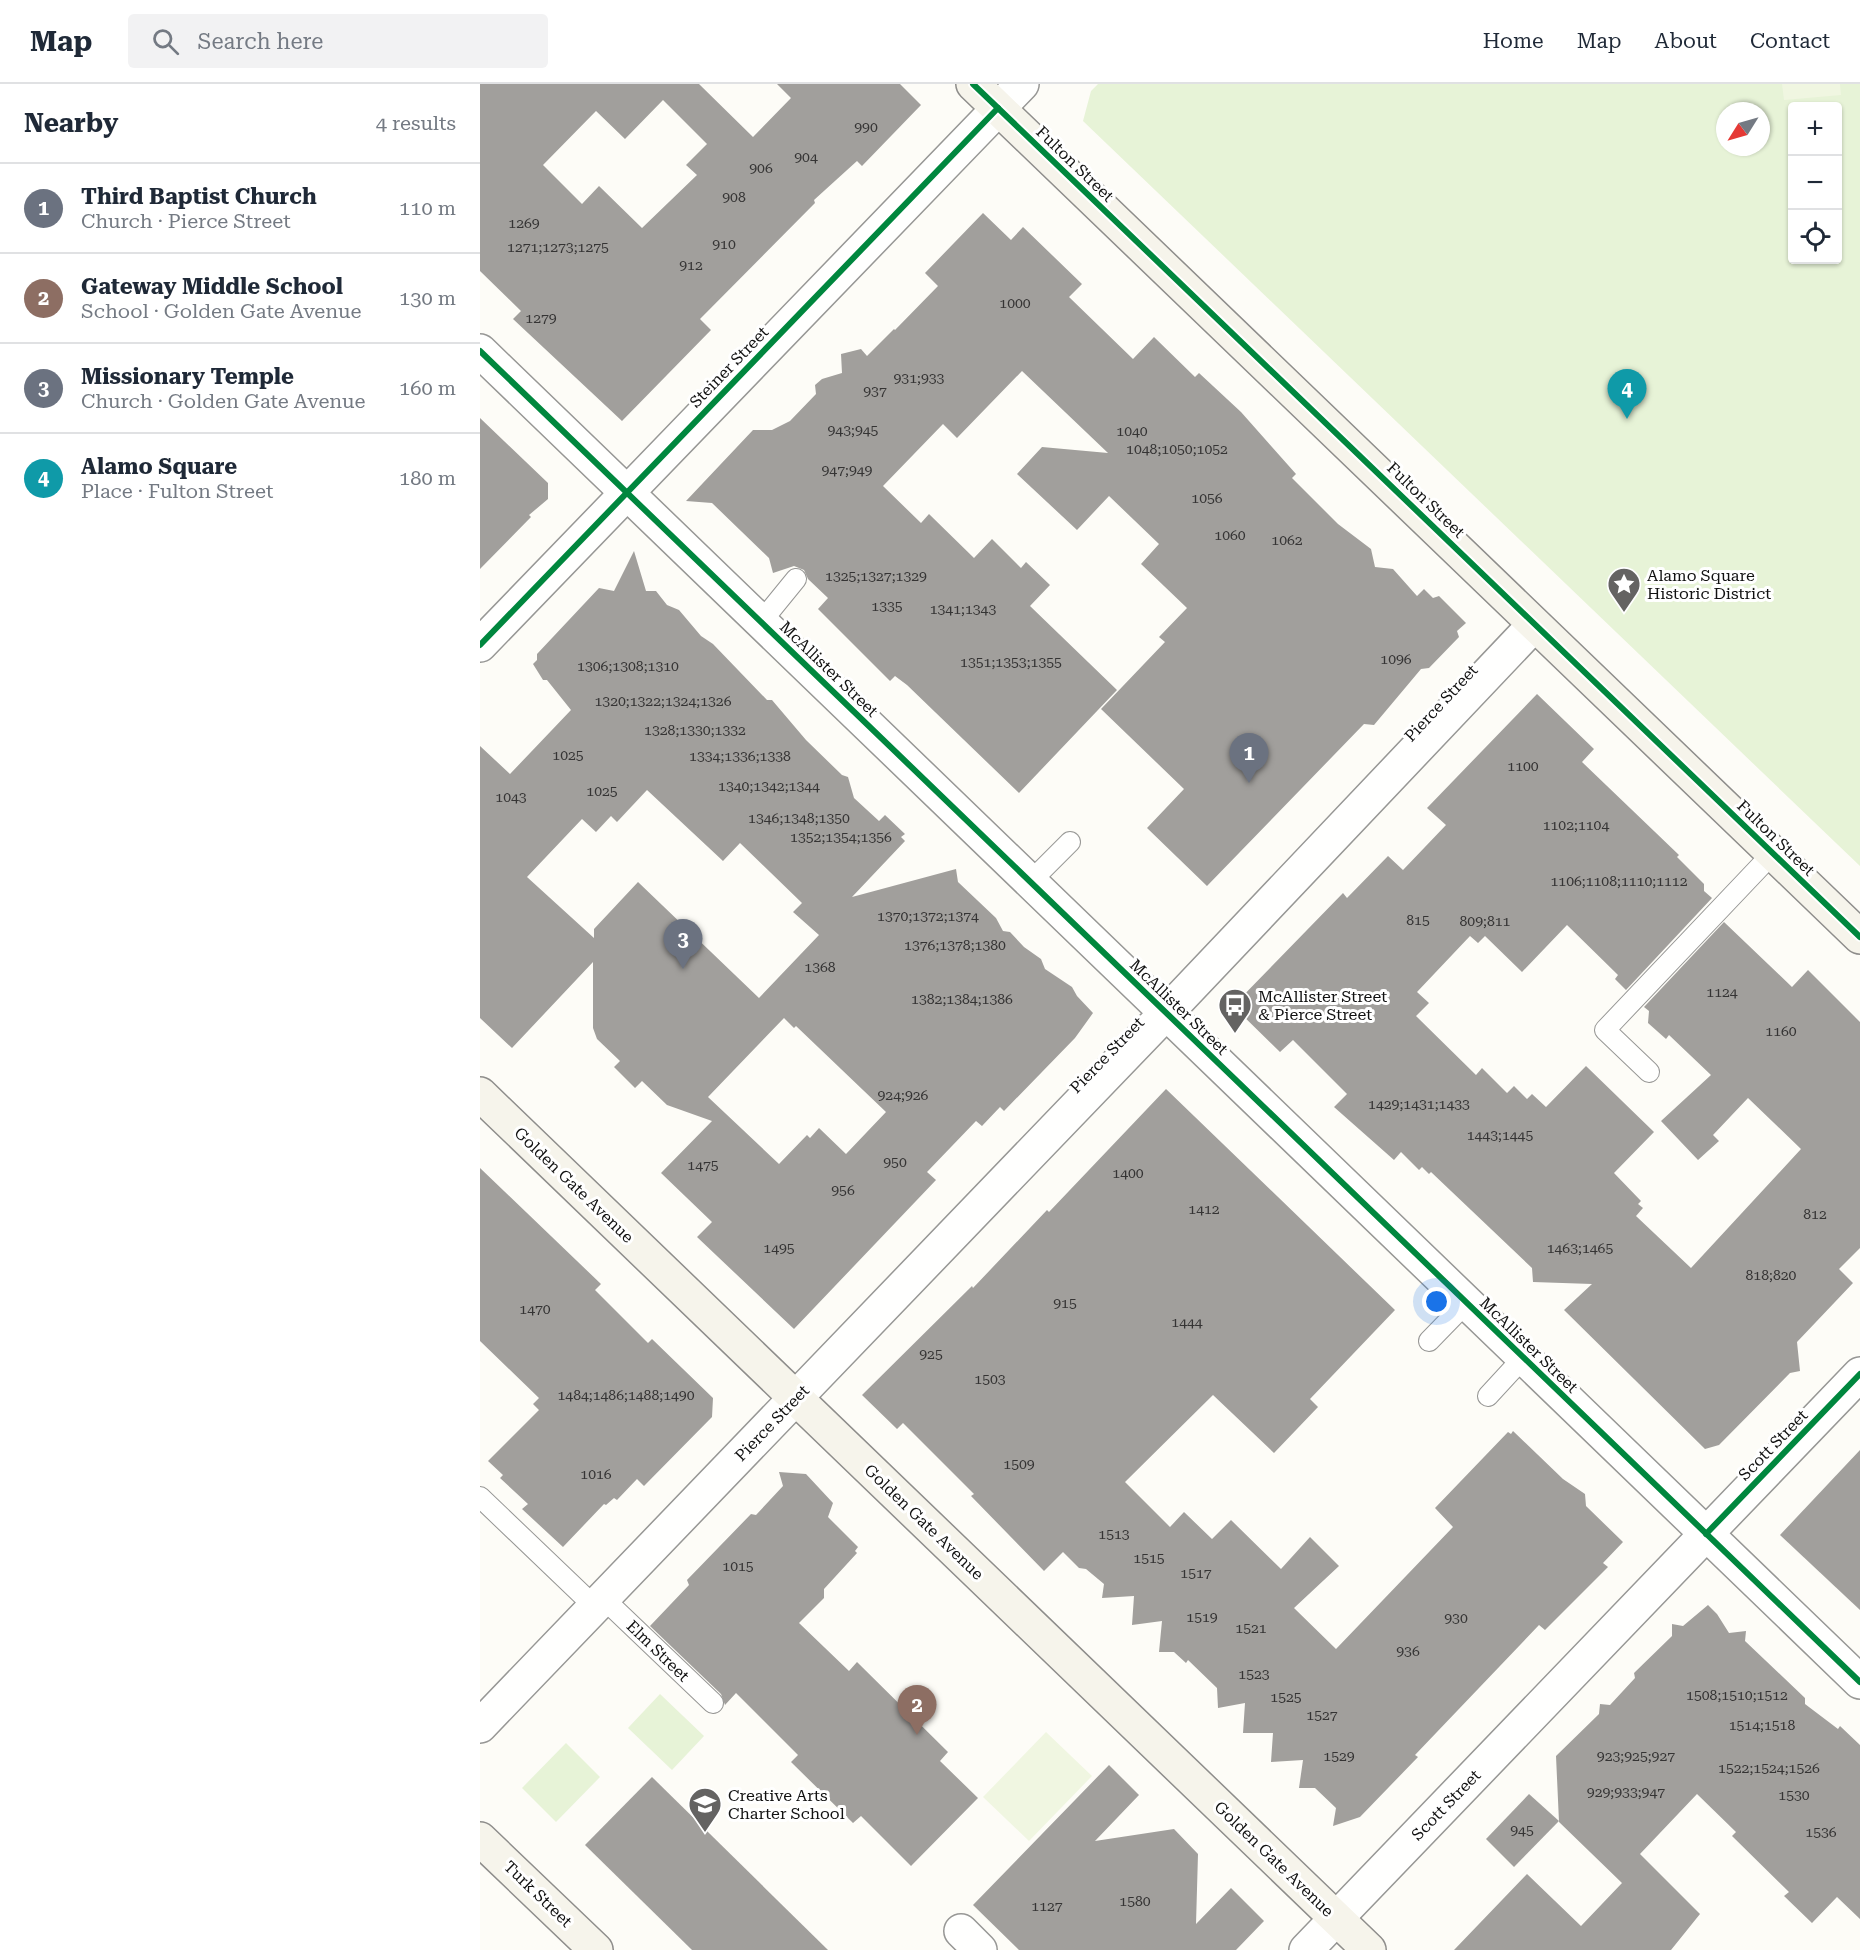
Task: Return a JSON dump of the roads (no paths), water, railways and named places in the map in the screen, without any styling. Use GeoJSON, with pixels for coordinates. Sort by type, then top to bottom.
{"type":"FeatureCollection","features":[{"type":"Feature","properties":{"kind":"main road","name":"Fulton Street"},"geometry":{"type":"LineString","coordinates":[[973,84],[1860,937]]}},
{"type":"Feature","properties":{"kind":"main road","name":"Golden Gate Avenue"},"geometry":{"type":"LineString","coordinates":[[480,1094],[1369,1950]]}},
{"type":"Feature","properties":{"kind":"main road","name":"Turk Street"},"geometry":{"type":"LineString","coordinates":[[480,1839],[596,1950]]}},
{"type":"Feature","properties":{"kind":"street","name":"Steiner Street"},"geometry":{"type":"LineString","coordinates":[[480,645],[1022,84]]}},
{"type":"Feature","properties":{"kind":"street","name":"McAllister Street"},"geometry":{"type":"LineString","coordinates":[[480,351],[1860,1682]]}},
{"type":"Feature","properties":{"kind":"street","name":"Pierce Street"},"geometry":{"type":"LineString","coordinates":[[480,1726],[1166,1013],[1534,624]]}},
{"type":"Feature","properties":{"kind":"street","name":"Scott Street"},"geometry":{"type":"LineString","coordinates":[[1306,1950],[1860,1374]]}},
{"type":"Feature","properties":{"kind":"lane"},"geometry":{"type":"LineString","coordinates":[[761,622],[796,579]]}},
{"type":"Feature","properties":{"kind":"lane"},"geometry":{"type":"LineString","coordinates":[[1030,882],[1070,842]]}},
{"type":"Feature","properties":{"kind":"lane"},"geometry":{"type":"LineString","coordinates":[[1649,1072],[1605,1030],[1773,854]]}},
{"type":"Feature","properties":{"kind":"lane"},"geometry":{"type":"LineString","coordinates":[[1430,1341],[1466,1303]]}},
{"type":"Feature","properties":{"kind":"lane"},"geometry":{"type":"LineString","coordinates":[[1488,1396],[1523,1358]]}},
{"type":"Feature","properties":{"kind":"lane","name":"Elm Street"},"geometry":{"type":"LineString","coordinates":[[480,1497],[713,1703]]}},
{"type":"Feature","properties":{"kind":"place","name":"Alamo Square"},"geometry":{"type":"Point","coordinates":[1627,419]}},
{"type":"Feature","properties":{"kind":"place","name":"Alamo Square Historic District"},"geometry":{"type":"Point","coordinates":[1624,613]}},
{"type":"Feature","properties":{"kind":"place","name":"Third Baptist Church"},"geometry":{"type":"Point","coordinates":[1249,783]}},
{"type":"Feature","properties":{"kind":"place","name":"Missionary Temple"},"geometry":{"type":"Point","coordinates":[683,969]}},
{"type":"Feature","properties":{"kind":"place","name":"McAllister Street & Pierce Street"},"geometry":{"type":"Point","coordinates":[1235,1034]}},
{"type":"Feature","properties":{"kind":"place","name":"Gateway Middle School"},"geometry":{"type":"Point","coordinates":[917,1735]}},
{"type":"Feature","properties":{"kind":"place","name":"Creative Arts Charter School"},"geometry":{"type":"Point","coordinates":[705,1833]}}]}
